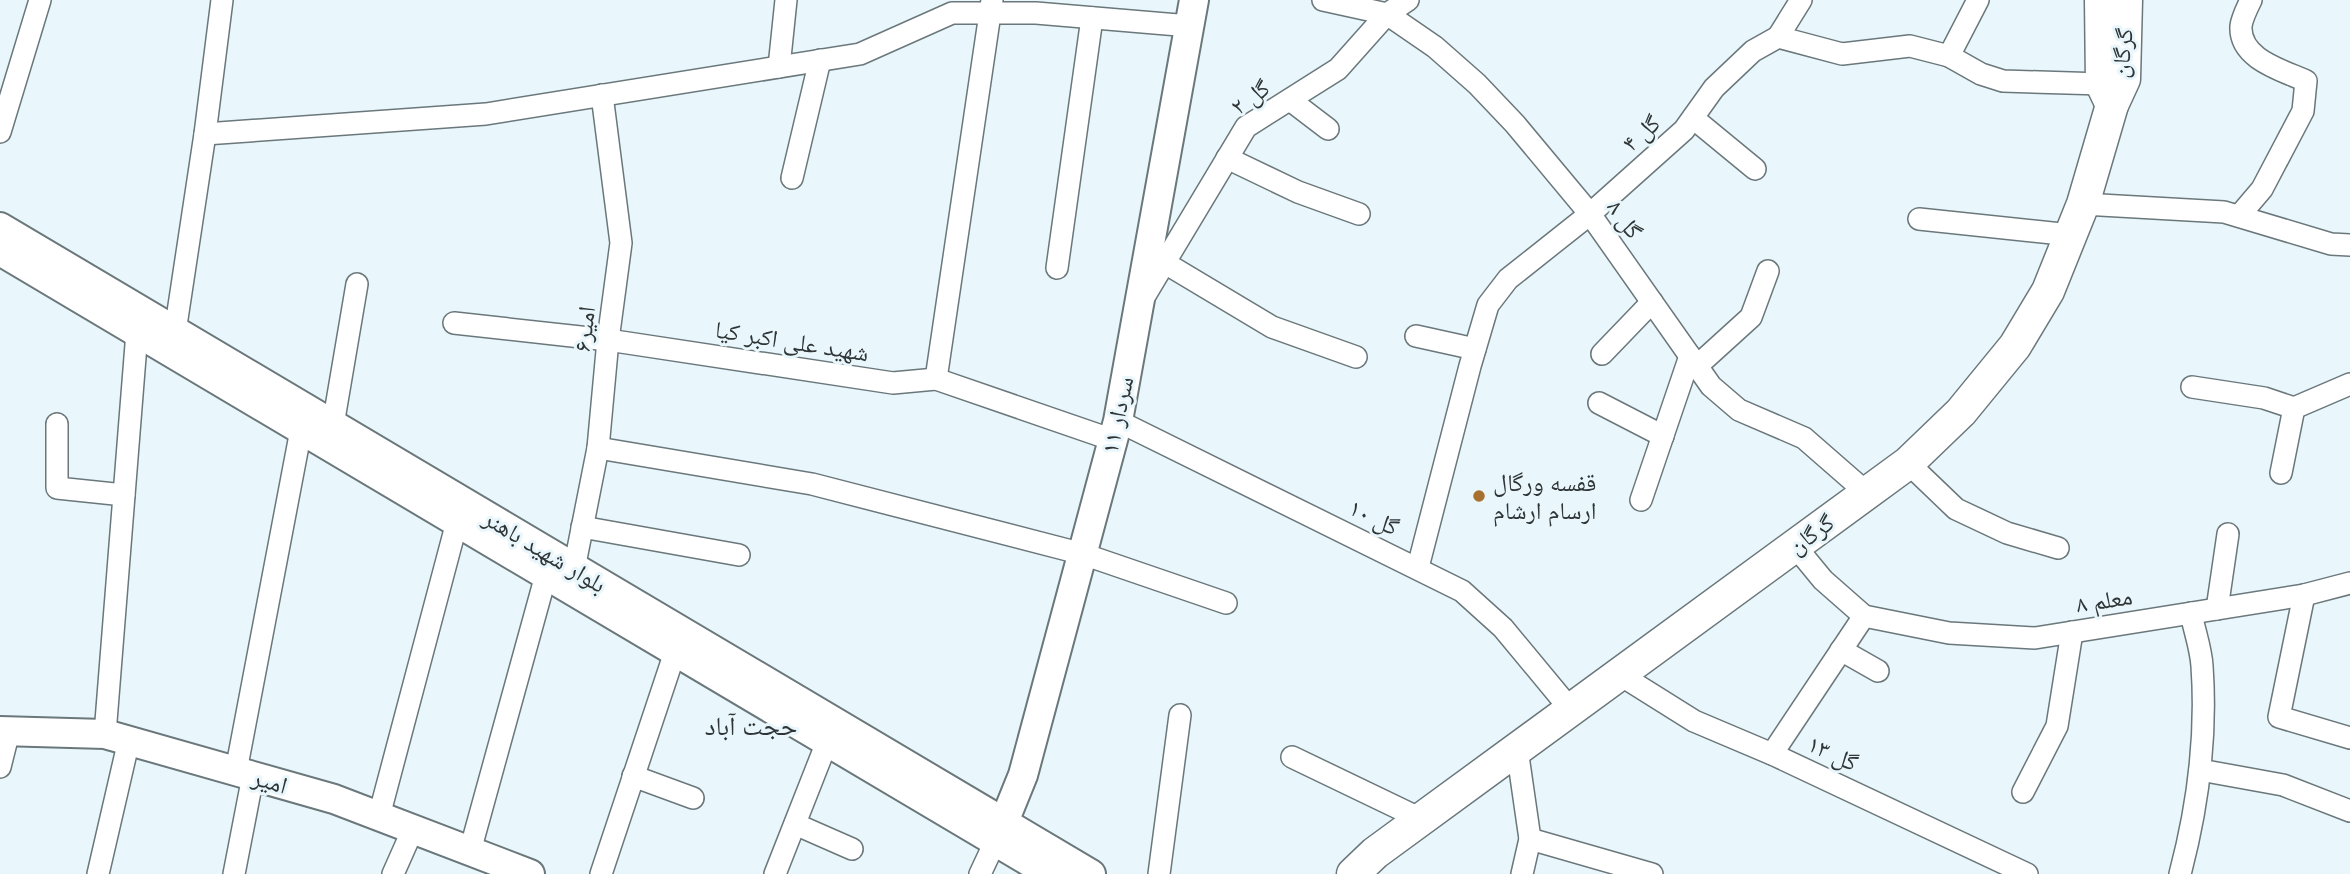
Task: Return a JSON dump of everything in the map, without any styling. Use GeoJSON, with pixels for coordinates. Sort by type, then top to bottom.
{"type":"FeatureCollection","features":[{"type":"Feature","properties":{"kind":"main road","name":"گرگان"},"geometry":{"type":"LineString","coordinates":[[1367,863],[1421,819],[1908,463],[1961,412],[2015,346],[2048,291],[2083,204],[2107,94],[2101,0]]}},
{"type":"Feature","properties":{"kind":"main road","name":"گرگان"},"geometry":{"type":"LineString","coordinates":[[2107,94],[2124,79],[2126,0]]}},
{"type":"Feature","properties":{"kind":"main road","name":"سردار ۱۱"},"geometry":{"type":"LineString","coordinates":[[1000,832],[1023,775],[1116,430],[1192,13]]}},
{"type":"Feature","properties":{"kind":"main road","name":"بلوار شهید باهنر"},"geometry":{"type":"LineString","coordinates":[[0,228],[574,569],[1000,832],[1050,874]]}},
{"type":"Feature","properties":{"kind":"main road","name":"بلوار شهید باهنر"},"geometry":{"type":"LineString","coordinates":[[0,251],[827,742],[1000,832],[1091,874]]}},
{"type":"Feature","properties":{"kind":"main road","name":"امیر"},"geometry":{"type":"LineString","coordinates":[[4,731],[117,737],[334,799],[530,874]]}},
{"type":"Feature","properties":{"kind":"main road"},"geometry":{"type":"LineString","coordinates":[[1335,874],[1367,863]]}},
{"type":"Feature","properties":{"kind":"main road"},"geometry":{"type":"LineString","coordinates":[[1353,874],[1367,863]]}},
{"type":"Feature","properties":{"kind":"street"},"geometry":{"type":"LineString","coordinates":[[0,132],[40,0]]}},
{"type":"Feature","properties":{"kind":"street"},"geometry":{"type":"LineString","coordinates":[[176,331],[222,0]]}},
{"type":"Feature","properties":{"kind":"street"},"geometry":{"type":"LineString","coordinates":[[779,67],[786,0]]}},
{"type":"Feature","properties":{"kind":"street","name":"گل ۸"},"geometry":{"type":"LineString","coordinates":[[1323,0],[1387,14],[1435,47],[1477,84],[1515,124],[1590,214],[1710,386],[1740,411],[1804,438],[1867,493]]}},
{"type":"Feature","properties":{"kind":"street","name":"گل ۲"},"geometry":{"type":"LineString","coordinates":[[1139,305],[1245,127],[1338,69],[1387,14],[1408,0]]}},
{"type":"Feature","properties":{"kind":"street"},"geometry":{"type":"LineString","coordinates":[[1801,0],[1778,37],[1842,54],[1910,46],[1949,56],[1982,74],[2003,81],[2107,94]]}},
{"type":"Feature","properties":{"kind":"street"},"geometry":{"type":"LineString","coordinates":[[1949,56],[1978,0]]}},
{"type":"Feature","properties":{"kind":"street"},"geometry":{"type":"LineString","coordinates":[[2239,216],[2262,189],[2303,111],[2306,81],[2256,57],[2242,40],[2241,24],[2251,0]]}},
{"type":"Feature","properties":{"kind":"street"},"geometry":{"type":"LineString","coordinates":[[205,134],[486,114],[860,54],[952,13],[991,6],[1092,18],[1192,13]]}},
{"type":"Feature","properties":{"kind":"street"},"geometry":{"type":"LineString","coordinates":[[936,379],[991,6]]}},
{"type":"Feature","properties":{"kind":"street"},"geometry":{"type":"LineString","coordinates":[[1058,268],[1092,18]]}},
{"type":"Feature","properties":{"kind":"street","name":"گل ۴"},"geometry":{"type":"LineString","coordinates":[[1418,568],[1488,305],[1508,279],[1590,214],[1684,130],[1714,88],[1753,51],[1778,37]]}},
{"type":"Feature","properties":{"kind":"street"},"geometry":{"type":"LineString","coordinates":[[792,178],[820,60]]}},
{"type":"Feature","properties":{"kind":"street","name":"امیر۶"},"geometry":{"type":"LineString","coordinates":[[574,569],[598,448],[608,340],[621,243],[603,95]]}},
{"type":"Feature","properties":{"kind":"street"},"geometry":{"type":"LineString","coordinates":[[1290,100],[1328,129]]}},
{"type":"Feature","properties":{"kind":"street"},"geometry":{"type":"LineString","coordinates":[[1693,118],[1755,169]]}},
{"type":"Feature","properties":{"kind":"street"},"geometry":{"type":"LineString","coordinates":[[1227,158],[1298,192],[1359,214]]}},
{"type":"Feature","properties":{"kind":"street"},"geometry":{"type":"LineString","coordinates":[[2083,204],[2224,212],[2331,244],[2350,245]]}},
{"type":"Feature","properties":{"kind":"street"},"geometry":{"type":"LineString","coordinates":[[1919,219],[2071,235]]}},
{"type":"Feature","properties":{"kind":"street"},"geometry":{"type":"LineString","coordinates":[[1165,263],[1272,327],[1356,357]]}},
{"type":"Feature","properties":{"kind":"street"},"geometry":{"type":"LineString","coordinates":[[1641,500],[1693,361],[1751,317],[1768,271]]}},
{"type":"Feature","properties":{"kind":"street"},"geometry":{"type":"LineString","coordinates":[[333,425],[357,284]]}},
{"type":"Feature","properties":{"kind":"street"},"geometry":{"type":"LineString","coordinates":[[1602,354],[1652,302]]}},
{"type":"Feature","properties":{"kind":"street","name":"شهید علی اکبر کیا"},"geometry":{"type":"LineString","coordinates":[[454,323],[608,340],[893,383],[936,379],[1116,430]]}},
{"type":"Feature","properties":{"kind":"street"},"geometry":{"type":"LineString","coordinates":[[98,874],[117,737],[124,495],[137,332]]}},
{"type":"Feature","properties":{"kind":"street"},"geometry":{"type":"LineString","coordinates":[[1416,336],[1475,349]]}},
{"type":"Feature","properties":{"kind":"street"},"geometry":{"type":"LineString","coordinates":[[2192,387],[2264,398],[2294,408],[2350,384]]}},
{"type":"Feature","properties":{"kind":"street"},"geometry":{"type":"LineString","coordinates":[[1599,403],[1663,436]]}},
{"type":"Feature","properties":{"kind":"street"},"geometry":{"type":"LineString","coordinates":[[2281,473],[2294,408]]}},
{"type":"Feature","properties":{"kind":"street"},"geometry":{"type":"LineString","coordinates":[[57,424],[57,488],[124,495]]}},
{"type":"Feature","properties":{"kind":"street"},"geometry":{"type":"LineString","coordinates":[[234,874],[245,774],[301,430]]}},
{"type":"Feature","properties":{"kind":"street","name":"گل ۱۰"},"geometry":{"type":"LineString","coordinates":[[1116,430],[1225,475],[1462,591],[1503,628],[1571,710]]}},
{"type":"Feature","properties":{"kind":"street"},"geometry":{"type":"LineString","coordinates":[[598,448],[812,484],[1083,554],[1226,603]]}},
{"type":"Feature","properties":{"kind":"street"},"geometry":{"type":"LineString","coordinates":[[1908,463],[1956,509],[2007,533],[2058,548]]}},
{"type":"Feature","properties":{"kind":"street"},"geometry":{"type":"LineString","coordinates":[[379,817],[457,522]]}},
{"type":"Feature","properties":{"kind":"street"},"geometry":{"type":"LineString","coordinates":[[582,527],[739,555]]}},
{"type":"Feature","properties":{"kind":"street"},"geometry":{"type":"LineString","coordinates":[[2217,609],[2228,534]]}},
{"type":"Feature","properties":{"kind":"street"},"geometry":{"type":"LineString","coordinates":[[1772,754],[1864,617],[1823,580],[1795,546]]}},
{"type":"Feature","properties":{"kind":"street"},"geometry":{"type":"LineString","coordinates":[[470,851],[546,575]]}},
{"type":"Feature","properties":{"kind":"street","name":"معلم ۸"},"geometry":{"type":"LineString","coordinates":[[1864,617],[1949,633],[2035,638],[2304,595],[2350,583]]}},
{"type":"Feature","properties":{"kind":"street"},"geometry":{"type":"LineString","coordinates":[[2304,595],[2278,717],[2350,738]]}},
{"type":"Feature","properties":{"kind":"street"},"geometry":{"type":"LineString","coordinates":[[2180,874],[2194,819],[2203,735],[2202,663],[2191,613]]}},
{"type":"Feature","properties":{"kind":"street"},"geometry":{"type":"LineString","coordinates":[[2024,792],[2057,726],[2071,632]]}},
{"type":"Feature","properties":{"kind":"street"},"geometry":{"type":"LineString","coordinates":[[1841,650],[1878,671]]}},
{"type":"Feature","properties":{"kind":"street"},"geometry":{"type":"LineString","coordinates":[[601,874],[675,652]]}},
{"type":"Feature","properties":{"kind":"street","name":"گل ۱۳"},"geometry":{"type":"LineString","coordinates":[[1619,674],[1694,721],[1772,754],[2027,874]]}},
{"type":"Feature","properties":{"kind":"street"},"geometry":{"type":"LineString","coordinates":[[1159,874],[1180,715]]}},
{"type":"Feature","properties":{"kind":"street"},"geometry":{"type":"LineString","coordinates":[[0,767],[4,731]]}},
{"type":"Feature","properties":{"kind":"street"},"geometry":{"type":"LineString","coordinates":[[775,874],[827,742]]}},
{"type":"Feature","properties":{"kind":"street"},"geometry":{"type":"LineString","coordinates":[[1517,750],[1530,839],[1522,874]]}},
{"type":"Feature","properties":{"kind":"street"},"geometry":{"type":"LineString","coordinates":[[1292,757],[1421,819]]}},
{"type":"Feature","properties":{"kind":"street"},"geometry":{"type":"LineString","coordinates":[[2200,770],[2283,785],[2350,811]]}},
{"type":"Feature","properties":{"kind":"street"},"geometry":{"type":"LineString","coordinates":[[633,776],[694,798]]}},
{"type":"Feature","properties":{"kind":"street"},"geometry":{"type":"LineString","coordinates":[[795,824],[852,849]]}},
{"type":"Feature","properties":{"kind":"street"},"geometry":{"type":"LineString","coordinates":[[393,874],[413,830]]}},
{"type":"Feature","properties":{"kind":"street"},"geometry":{"type":"LineString","coordinates":[[980,874],[1000,832]]}},
{"type":"Feature","properties":{"kind":"street"},"geometry":{"type":"LineString","coordinates":[[1530,839],[1652,874]]}},
{"type":"Feature","properties":{"kind":"place","name":"قفسه ورگال ارسام ارشام"},"geometry":{"type":"Point","coordinates":[1479,496]}},
{"type":"Feature","properties":{"kind":"district","name":"حجت آباد"},"geometry":{"type":"Point","coordinates":[751,726]}}]}
